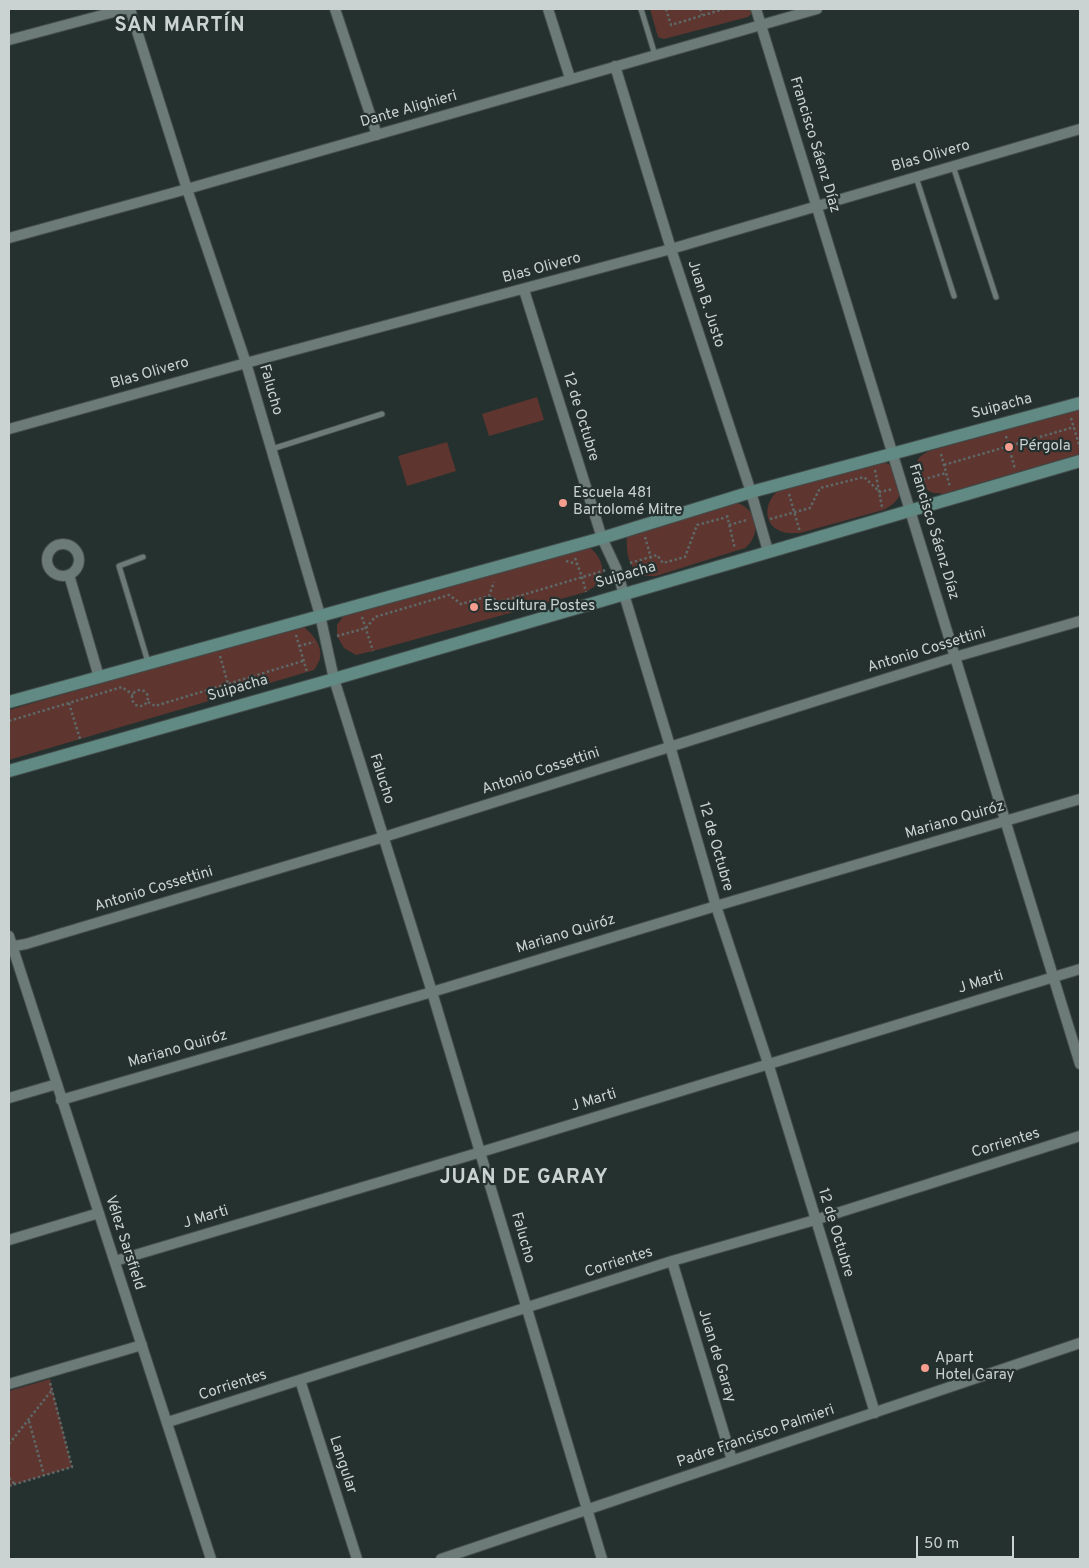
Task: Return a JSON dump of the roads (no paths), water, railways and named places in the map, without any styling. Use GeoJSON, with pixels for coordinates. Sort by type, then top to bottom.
{"type":"FeatureCollection","features":[{"type":"Feature","properties":{"kind":"street"},"geometry":{"type":"LineString","coordinates":[[9,40],[126,9]]}},
{"type":"Feature","properties":{"kind":"street","name":"Falucho"},"geometry":{"type":"LineString","coordinates":[[130,9],[187,189],[246,363],[320,615],[334,678],[481,1152],[602,1559]]}},
{"type":"Feature","properties":{"kind":"street"},"geometry":{"type":"LineString","coordinates":[[335,9],[376,135]]}},
{"type":"Feature","properties":{"kind":"street"},"geometry":{"type":"LineString","coordinates":[[548,9],[570,78]]}},
{"type":"Feature","properties":{"kind":"street","name":"Francisco Sáenz Díaz"},"geometry":{"type":"LineString","coordinates":[[756,9],[1080,1064]]}},
{"type":"Feature","properties":{"kind":"street","name":"Dante Alighieri"},"geometry":{"type":"LineString","coordinates":[[9,238],[817,9]]}},
{"type":"Feature","properties":{"kind":"street","name":"Juan B. Justo"},"geometry":{"type":"LineString","coordinates":[[615,66],[671,249],[751,492],[768,551]]}},
{"type":"Feature","properties":{"kind":"street","name":"Blas Olivero"},"geometry":{"type":"LineString","coordinates":[[9,430],[246,363],[524,290],[671,249],[1080,130]]}},
{"type":"Feature","properties":{"kind":"street","name":"12 de Octubre"},"geometry":{"type":"LineString","coordinates":[[524,290],[602,538],[616,568],[716,906],[768,1063],[874,1413]]}},
{"type":"Feature","properties":{"kind":"street","name":"Suipacha"},"geometry":{"type":"LineString","coordinates":[[9,702],[602,538],[751,492],[1080,403]]}},
{"type":"Feature","properties":{"kind":"street","name":"Suipacha"},"geometry":{"type":"LineString","coordinates":[[9,771],[1080,461]]}},
{"type":"Feature","properties":{"kind":"street"},"geometry":{"type":"LineString","coordinates":[[69,576],[99,677]]}},
{"type":"Feature","properties":{"kind":"street","name":"Antonio Cossettini"},"geometry":{"type":"LineString","coordinates":[[10,943],[384,837],[670,746],[1080,621]]}},
{"type":"Feature","properties":{"kind":"street","name":"Mariano Quiróz"},"geometry":{"type":"LineString","coordinates":[[61,1100],[432,992],[1080,798]]}},
{"type":"Feature","properties":{"kind":"street","name":"Vélez Sarsfield"},"geometry":{"type":"LineString","coordinates":[[10,943],[168,1422],[211,1559]]}},
{"type":"Feature","properties":{"kind":"street","name":"J Marti"},"geometry":{"type":"LineString","coordinates":[[115,1261],[481,1152],[1080,969]]}},
{"type":"Feature","properties":{"kind":"street"},"geometry":{"type":"LineString","coordinates":[[9,1098],[57,1084]]}},
{"type":"Feature","properties":{"kind":"street","name":"Corrientes"},"geometry":{"type":"LineString","coordinates":[[168,1422],[672,1261],[815,1220],[1080,1136]]}},
{"type":"Feature","properties":{"kind":"street"},"geometry":{"type":"LineString","coordinates":[[9,1240],[99,1213]]}},
{"type":"Feature","properties":{"kind":"street","name":"Juan de Garay"},"geometry":{"type":"LineString","coordinates":[[672,1261],[732,1460]]}},
{"type":"Feature","properties":{"kind":"street","name":"Padre Francisco Palmieri"},"geometry":{"type":"LineString","coordinates":[[441,1559],[1080,1343]]}},
{"type":"Feature","properties":{"kind":"street"},"geometry":{"type":"LineString","coordinates":[[9,1384],[142,1345]]}},
{"type":"Feature","properties":{"kind":"street","name":"Langular"},"geometry":{"type":"LineString","coordinates":[[300,1380],[356,1559]]}},
{"type":"Feature","properties":{"kind":"lane"},"geometry":{"type":"LineString","coordinates":[[641,9],[656,55]]}},
{"type":"Feature","properties":{"kind":"lane"},"geometry":{"type":"LineString","coordinates":[[953,166],[996,297]]}},
{"type":"Feature","properties":{"kind":"lane"},"geometry":{"type":"LineString","coordinates":[[916,177],[954,296]]}},
{"type":"Feature","properties":{"kind":"lane"},"geometry":{"type":"LineString","coordinates":[[271,449],[382,414]]}},
{"type":"Feature","properties":{"kind":"lane"},"geometry":{"type":"LineString","coordinates":[[143,557],[119,566],[149,663]]}},
{"type":"Feature","properties":{"kind":"place","name":"Pérgola"},"geometry":{"type":"Point","coordinates":[1009,447]}},
{"type":"Feature","properties":{"kind":"place","name":"Escuela 481 Bartolomé Mitre"},"geometry":{"type":"Point","coordinates":[563,503]}},
{"type":"Feature","properties":{"kind":"place","name":"Escultura Postes"},"geometry":{"type":"Point","coordinates":[474,607]}},
{"type":"Feature","properties":{"kind":"place","name":"Apart Hotel Garay"},"geometry":{"type":"Point","coordinates":[925,1368]}},
{"type":"Feature","properties":{"kind":"district","name":"SAN MARTÍN"},"geometry":{"type":"Point","coordinates":[180,27]}},
{"type":"Feature","properties":{"kind":"district","name":"JUAN DE GARAY"},"geometry":{"type":"Point","coordinates":[524,1179]}}]}
